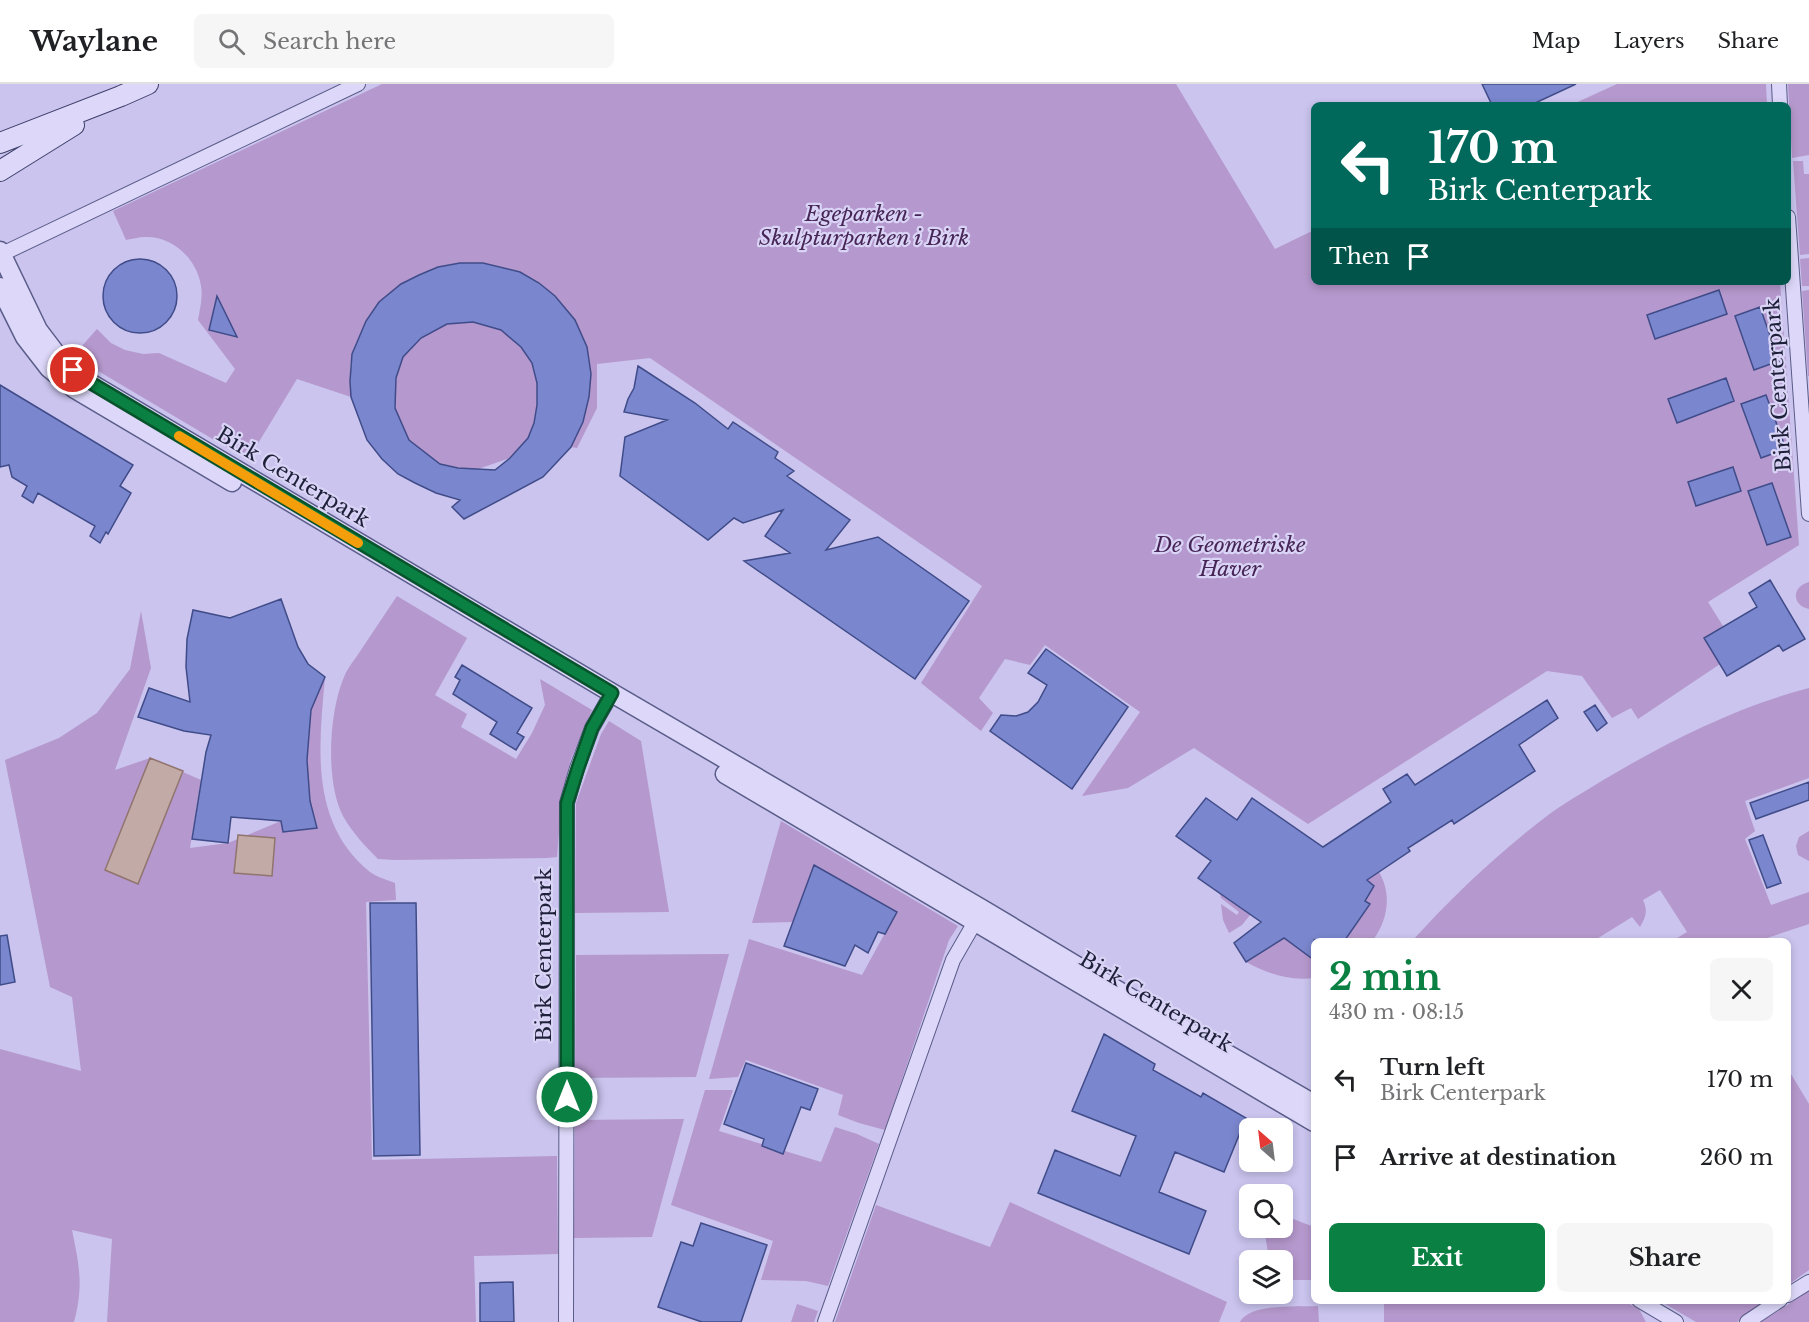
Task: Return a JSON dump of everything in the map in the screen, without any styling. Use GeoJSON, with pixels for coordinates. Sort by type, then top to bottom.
{"type":"FeatureCollection","features":[{"type":"Feature","properties":{"kind":"main road"},"geometry":{"type":"LineString","coordinates":[[0,143],[148,84]]}},
{"type":"Feature","properties":{"kind":"main road"},"geometry":{"type":"LineString","coordinates":[[0,171],[121,96]]}},
{"type":"Feature","properties":{"kind":"street"},"geometry":{"type":"LineString","coordinates":[[0,254],[358,84]]}},
{"type":"Feature","properties":{"kind":"street"},"geometry":{"type":"LineString","coordinates":[[1779,84],[1780,102]]}},
{"type":"Feature","properties":{"kind":"street","name":"Birk Centerpark"},"geometry":{"type":"LineString","coordinates":[[0,254],[38,330],[60,359],[86,380],[401,575]]}},
{"type":"Feature","properties":{"kind":"street","name":"Birk Centerpark"},"geometry":{"type":"LineString","coordinates":[[1791,259],[1809,514]]}},
{"type":"Feature","properties":{"kind":"street","name":"Birk Centerpark"},"geometry":{"type":"LineString","coordinates":[[0,287],[25,337],[49,368],[75,389],[401,575],[978,915],[1311,1120]]}},
{"type":"Feature","properties":{"kind":"street","name":"Birk Centerpark"},"geometry":{"type":"LineString","coordinates":[[566,1322],[567,803],[592,728],[609,698]]}},
{"type":"Feature","properties":{"kind":"street"},"geometry":{"type":"LineString","coordinates":[[825,1322],[953,960],[978,915]]}},
{"type":"Feature","properties":{"kind":"street","name":"Birk Centerpark"},"geometry":{"type":"LineString","coordinates":[[978,915],[1137,1002],[1311,1102]]}},
{"type":"Feature","properties":{"kind":"street"},"geometry":{"type":"LineString","coordinates":[[1791,1293],[1809,1282]]}},
{"type":"Feature","properties":{"kind":"street"},"geometry":{"type":"LineString","coordinates":[[1646,1304],[1676,1322]]}},
{"type":"Feature","properties":{"kind":"street"},"geometry":{"type":"LineString","coordinates":[[1747,1322],[1774,1304]]}},
{"type":"Feature","properties":{"kind":"green space"},"geometry":{"type":"Polygon","coordinates":[[[382,84],[1176,84],[1275,249],[1311,231],[1311,285],[1780,285],[1799,545],[1708,602],[1723,626],[1704,638],[1720,664],[1638,719],[1631,708],[1612,718],[1582,676],[1547,671],[1308,824],[1194,748],[1128,788],[1082,796],[1140,712],[1045,645],[1030,665],[1005,659],[979,698],[993,713],[981,731],[921,683],[982,586],[650,358],[597,364],[597,408],[577,448],[571,447],[583,421],[589,397],[591,374],[520,272],[480,263],[443,266],[408,280],[393,290],[369,317],[354,347],[350,371],[351,397],[297,379],[248,460],[73,356],[97,329],[111,343],[125,350],[143,354],[159,353],[226,383],[235,369],[198,320],[202,290],[199,276],[189,258],[165,240],[145,237],[126,240],[113,211],[382,84]]]}},
{"type":"Feature","properties":{"kind":"green space"},"geometry":{"type":"Polygon","coordinates":[[[1617,84],[1766,84],[1767,102],[1578,102],[1617,84]]]}},
{"type":"Feature","properties":{"kind":"green space"},"geometry":{"type":"Polygon","coordinates":[[[1788,84],[1809,84],[1809,155],[1792,158],[1791,102],[1789,102],[1788,84]]]}},
{"type":"Feature","properties":{"kind":"green space"},"geometry":{"type":"Polygon","coordinates":[[[1793,161],[1803,161],[1804,174],[1809,174],[1809,254],[1800,255],[1793,161]]]}},
{"type":"Feature","properties":{"kind":"green space"},"geometry":{"type":"Polygon","coordinates":[[[1809,258],[1809,286],[1802,286],[1800,259],[1809,258]]]}},
{"type":"Feature","properties":{"kind":"green space"},"geometry":{"type":"Polygon","coordinates":[[[1809,290],[1809,376],[1808,376],[1802,291],[1809,290]]]}},
{"type":"Feature","properties":{"kind":"green space"},"geometry":{"type":"Polygon","coordinates":[[[473,322],[501,330],[521,347],[532,363],[537,383],[537,405],[534,423],[528,438],[510,458],[478,469],[440,464],[424,453],[409,440],[395,408],[396,378],[403,357],[421,338],[447,324],[473,322]]]}},
{"type":"Feature","properties":{"kind":"green space"},"geometry":{"type":"Polygon","coordinates":[[[1809,582],[1809,609],[1799,604],[1796,596],[1799,587],[1809,582]]]}},
{"type":"Feature","properties":{"kind":"green space"},"geometry":{"type":"Polygon","coordinates":[[[397,596],[467,638],[435,695],[467,714],[461,727],[516,759],[545,705],[540,679],[592,710],[571,759],[562,793],[557,857],[378,859],[359,839],[343,816],[337,801],[331,766],[332,727],[339,692],[348,670],[397,596]]]}},
{"type":"Feature","properties":{"kind":"green space"},"geometry":{"type":"Polygon","coordinates":[[[141,611],[151,668],[115,770],[150,758],[105,870],[138,884],[183,772],[201,780],[190,848],[228,843],[281,821],[283,832],[317,828],[310,801],[307,760],[311,710],[325,677],[321,756],[322,782],[327,807],[336,830],[350,852],[370,872],[395,883],[396,900],[366,902],[372,1160],[557,1156],[558,1254],[474,1256],[476,1322],[107,1322],[112,1239],[72,1230],[80,1286],[74,1322],[0,1322],[0,1049],[81,1071],[72,997],[50,987],[5,760],[59,738],[97,713],[130,669],[141,611]]]}},
{"type":"Feature","properties":{"kind":"green space"},"geometry":{"type":"Polygon","coordinates":[[[1809,688],[1809,778],[1745,801],[1755,831],[1745,839],[1771,905],[1809,892],[1809,924],[1767,938],[1677,938],[1687,932],[1660,890],[1643,900],[1646,914],[1640,927],[1632,917],[1598,938],[1415,938],[1459,892],[1492,862],[1565,803],[1629,765],[1704,726],[1809,688]]]}},
{"type":"Feature","properties":{"kind":"green space"},"geometry":{"type":"Polygon","coordinates":[[[609,721],[641,741],[669,912],[575,913],[576,803],[601,734],[609,721]]]}},
{"type":"Feature","properties":{"kind":"green space"},"geometry":{"type":"Polygon","coordinates":[[[781,821],[958,926],[949,940],[885,1130],[838,1115],[843,1095],[746,1060],[738,1077],[709,1079],[749,939],[862,975],[896,913],[814,866],[793,922],[752,923],[781,821]]]}},
{"type":"Feature","properties":{"kind":"green space"},"geometry":{"type":"Polygon","coordinates":[[[1809,831],[1809,861],[1798,855],[1796,846],[1799,837],[1809,831]]]}},
{"type":"Feature","properties":{"kind":"green space"},"geometry":{"type":"Polygon","coordinates":[[[1379,872],[1383,880],[1387,898],[1382,924],[1374,938],[1346,938],[1370,905],[1365,901],[1374,886],[1367,880],[1379,872]]]}},
{"type":"Feature","properties":{"kind":"green space"},"geometry":{"type":"Polygon","coordinates":[[[1220,894],[1250,915],[1242,925],[1229,933],[1223,920],[1221,904],[1237,915],[1239,912],[1221,898],[1220,894]]]}},
{"type":"Feature","properties":{"kind":"green space"},"geometry":{"type":"Polygon","coordinates":[[[1284,938],[1311,958],[1311,978],[1279,976],[1246,962],[1284,938]]]}},
{"type":"Feature","properties":{"kind":"green space"},"geometry":{"type":"Polygon","coordinates":[[[729,954],[696,1077],[575,1078],[576,955],[729,954]]]}},
{"type":"Feature","properties":{"kind":"green space"},"geometry":{"type":"Polygon","coordinates":[[[1791,1074],[1809,1104],[1809,1270],[1791,1283],[1791,1074]]]}},
{"type":"Feature","properties":{"kind":"green space"},"geometry":{"type":"Polygon","coordinates":[[[705,1090],[733,1090],[719,1131],[821,1162],[835,1127],[879,1144],[828,1286],[806,1281],[761,1280],[773,1241],[671,1205],[705,1090]]]}},
{"type":"Feature","properties":{"kind":"green space"},"geometry":{"type":"Polygon","coordinates":[[[684,1119],[652,1237],[574,1238],[575,1120],[684,1119]]]}},
{"type":"Feature","properties":{"kind":"green space"},"geometry":{"type":"Polygon","coordinates":[[[1010,1202],[1227,1302],[1219,1322],[835,1322],[876,1205],[990,1247],[1010,1202]]]}},
{"type":"Feature","properties":{"kind":"green space"},"geometry":{"type":"Polygon","coordinates":[[[1293,1219],[1311,1226],[1311,1280],[1293,1280],[1293,1250],[1267,1250],[1266,1238],[1293,1238],[1293,1219]]]}},
{"type":"Feature","properties":{"kind":"green space"},"geometry":{"type":"Polygon","coordinates":[[[1809,1291],[1809,1322],[1761,1322],[1791,1304],[1809,1291]]]}},
{"type":"Feature","properties":{"kind":"green space"},"geometry":{"type":"Polygon","coordinates":[[[797,1304],[818,1311],[814,1322],[791,1322],[797,1304]]]}},
{"type":"Feature","properties":{"kind":"green space"},"geometry":{"type":"Polygon","coordinates":[[[1384,1304],[1630,1304],[1639,1309],[1646,1322],[1384,1322],[1384,1304]]]}},
{"type":"Feature","properties":{"kind":"green space"},"geometry":{"type":"Polygon","coordinates":[[[1665,1304],[1763,1304],[1737,1322],[1696,1322],[1665,1304]]]}},
{"type":"Feature","properties":{"kind":"green space"},"geometry":{"type":"Polygon","coordinates":[[[1318,1306],[1319,1322],[1240,1322],[1245,1316],[1264,1309],[1318,1306]]]}},
{"type":"Feature","properties":{"kind":"shaded area"},"geometry":{"type":"Polygon","coordinates":[[[150,758],[183,771],[138,884],[105,870],[150,758]]]}},
{"type":"Feature","properties":{"kind":"shaded area"},"geometry":{"type":"Polygon","coordinates":[[[238,835],[275,838],[272,876],[234,873],[238,835]]]}},
{"type":"Feature","properties":{"kind":"building"},"geometry":{"type":"Polygon","coordinates":[[[1482,84],[1576,84],[1537,102],[1491,102],[1482,84]]]}},
{"type":"Feature","properties":{"kind":"building"},"geometry":{"type":"Polygon","coordinates":[[[133,259],[147,259],[161,265],[171,275],[177,289],[175,310],[161,327],[147,333],[133,333],[119,327],[109,317],[103,303],[103,289],[109,275],[119,265],[133,259]]]}},
{"type":"Feature","properties":{"kind":"building"},"geometry":{"type":"Polygon","coordinates":[[[460,263],[483,263],[520,272],[539,283],[555,296],[575,320],[587,347],[591,374],[589,397],[583,422],[571,447],[543,477],[464,519],[452,507],[460,500],[436,493],[415,483],[398,474],[382,459],[367,440],[351,397],[352,354],[366,321],[379,302],[401,284],[438,267],[460,263]],[[473,322],[447,324],[421,338],[403,357],[396,378],[395,408],[409,440],[440,464],[458,468],[495,470],[510,458],[528,438],[534,423],[537,405],[537,383],[532,363],[521,347],[501,330],[473,322]]]}},
{"type":"Feature","properties":{"kind":"building"},"geometry":{"type":"Polygon","coordinates":[[[1719,290],[1727,314],[1655,339],[1647,315],[1719,290]]]}},
{"type":"Feature","properties":{"kind":"building"},"geometry":{"type":"Polygon","coordinates":[[[217,296],[237,337],[209,330],[217,296]]]}},
{"type":"Feature","properties":{"kind":"building"},"geometry":{"type":"Polygon","coordinates":[[[1760,307],[1779,361],[1754,370],[1735,316],[1760,307]]]}},
{"type":"Feature","properties":{"kind":"building"},"geometry":{"type":"Polygon","coordinates":[[[638,366],[695,403],[728,429],[733,422],[778,452],[775,458],[794,471],[787,476],[850,520],[826,550],[878,537],[969,601],[915,679],[744,561],[790,553],[765,536],[783,510],[743,523],[734,518],[708,540],[620,476],[625,437],[667,420],[624,412],[634,388],[638,366]]]}},
{"type":"Feature","properties":{"kind":"building"},"geometry":{"type":"Polygon","coordinates":[[[1726,378],[1734,401],[1677,423],[1668,399],[1726,378]]]}},
{"type":"Feature","properties":{"kind":"building"},"geometry":{"type":"Polygon","coordinates":[[[0,385],[133,465],[120,486],[131,493],[108,534],[106,532],[100,543],[90,536],[95,526],[38,493],[33,503],[22,496],[27,486],[12,477],[9,465],[0,467],[0,385]]]}},
{"type":"Feature","properties":{"kind":"building"},"geometry":{"type":"Polygon","coordinates":[[[1766,395],[1786,449],[1761,458],[1741,404],[1766,395]]]}},
{"type":"Feature","properties":{"kind":"building"},"geometry":{"type":"Polygon","coordinates":[[[1733,467],[1741,491],[1696,506],[1688,482],[1733,467]]]}},
{"type":"Feature","properties":{"kind":"building"},"geometry":{"type":"Polygon","coordinates":[[[1772,483],[1791,537],[1767,545],[1748,491],[1772,483]]]}},
{"type":"Feature","properties":{"kind":"building"},"geometry":{"type":"Polygon","coordinates":[[[1770,580],[1805,639],[1783,651],[1779,645],[1727,676],[1704,638],[1757,607],[1749,593],[1770,580]]]}},
{"type":"Feature","properties":{"kind":"building"},"geometry":{"type":"Polygon","coordinates":[[[281,599],[298,647],[308,664],[325,677],[311,710],[307,760],[310,801],[317,828],[283,832],[281,821],[231,817],[228,843],[192,839],[206,752],[211,735],[184,731],[138,717],[149,688],[190,702],[186,667],[187,639],[193,610],[230,618],[281,599]]]}},
{"type":"Feature","properties":{"kind":"building"},"geometry":{"type":"Polygon","coordinates":[[[1046,649],[1128,707],[1072,789],[990,731],[1001,715],[1016,716],[1028,712],[1038,702],[1047,685],[1028,673],[1046,649]]]}},
{"type":"Feature","properties":{"kind":"building"},"geometry":{"type":"Polygon","coordinates":[[[462,665],[532,708],[517,733],[524,737],[516,750],[490,734],[497,722],[453,694],[460,680],[455,677],[462,665]]]}},
{"type":"Feature","properties":{"kind":"building"},"geometry":{"type":"Polygon","coordinates":[[[1547,700],[1558,718],[1519,745],[1535,771],[1454,824],[1452,820],[1408,848],[1410,851],[1367,880],[1374,886],[1365,901],[1370,904],[1346,938],[1311,938],[1311,958],[1284,938],[1246,962],[1234,943],[1261,922],[1198,878],[1211,861],[1176,836],[1206,798],[1237,820],[1252,798],[1323,847],[1391,802],[1383,789],[1407,774],[1415,785],[1547,700]]]}},
{"type":"Feature","properties":{"kind":"building"},"geometry":{"type":"Polygon","coordinates":[[[1595,705],[1607,723],[1597,731],[1584,712],[1595,705]]]}},
{"type":"Feature","properties":{"kind":"building"},"geometry":{"type":"Polygon","coordinates":[[[1809,782],[1809,800],[1756,819],[1750,803],[1809,782]]]}},
{"type":"Feature","properties":{"kind":"building"},"geometry":{"type":"Polygon","coordinates":[[[1763,835],[1781,883],[1767,888],[1749,840],[1763,835]]]}},
{"type":"Feature","properties":{"kind":"building"},"geometry":{"type":"Polygon","coordinates":[[[814,865],[897,912],[885,934],[878,932],[868,953],[855,945],[845,966],[784,946],[814,865]]]}},
{"type":"Feature","properties":{"kind":"building"},"geometry":{"type":"Polygon","coordinates":[[[370,903],[416,903],[420,1155],[374,1156],[370,903]]]}},
{"type":"Feature","properties":{"kind":"building"},"geometry":{"type":"Polygon","coordinates":[[[7,935],[15,982],[0,985],[0,936],[7,935]]]}},
{"type":"Feature","properties":{"kind":"building"},"geometry":{"type":"Polygon","coordinates":[[[1104,1034],[1155,1064],[1153,1070],[1201,1097],[1203,1093],[1246,1118],[1239,1118],[1239,1135],[1224,1172],[1175,1152],[1159,1192],[1206,1211],[1189,1254],[1038,1193],[1055,1150],[1120,1176],[1136,1136],[1072,1111],[1104,1034]]]}},
{"type":"Feature","properties":{"kind":"building"},"geometry":{"type":"Polygon","coordinates":[[[746,1063],[818,1089],[810,1110],[801,1107],[783,1154],[762,1146],[764,1139],[724,1124],[746,1063]]]}},
{"type":"Feature","properties":{"kind":"building"},"geometry":{"type":"Polygon","coordinates":[[[701,1223],[767,1245],[741,1322],[702,1322],[658,1307],[681,1242],[693,1246],[701,1223]]]}},
{"type":"Feature","properties":{"kind":"building"},"geometry":{"type":"Polygon","coordinates":[[[513,1282],[514,1322],[480,1322],[480,1283],[513,1282]]]}},
{"type":"Feature","properties":{"kind":"slow traffic"},"geometry":{"type":"LineString","coordinates":[[179,436],[358,543]]}},
{"type":"Feature","properties":{"kind":"route"},"geometry":{"type":"LineString","coordinates":[[73,370],[86,380],[612,693],[592,728],[567,803],[567,1097]]}},
{"type":"Feature","properties":{"kind":"park label","name":"Egeparken - Skulpturparken i Birk"},"geometry":{"type":"Point","coordinates":[864,226]}},
{"type":"Feature","properties":{"kind":"park label","name":"De Geometriske Haver"},"geometry":{"type":"Point","coordinates":[1230,557]}}]}
